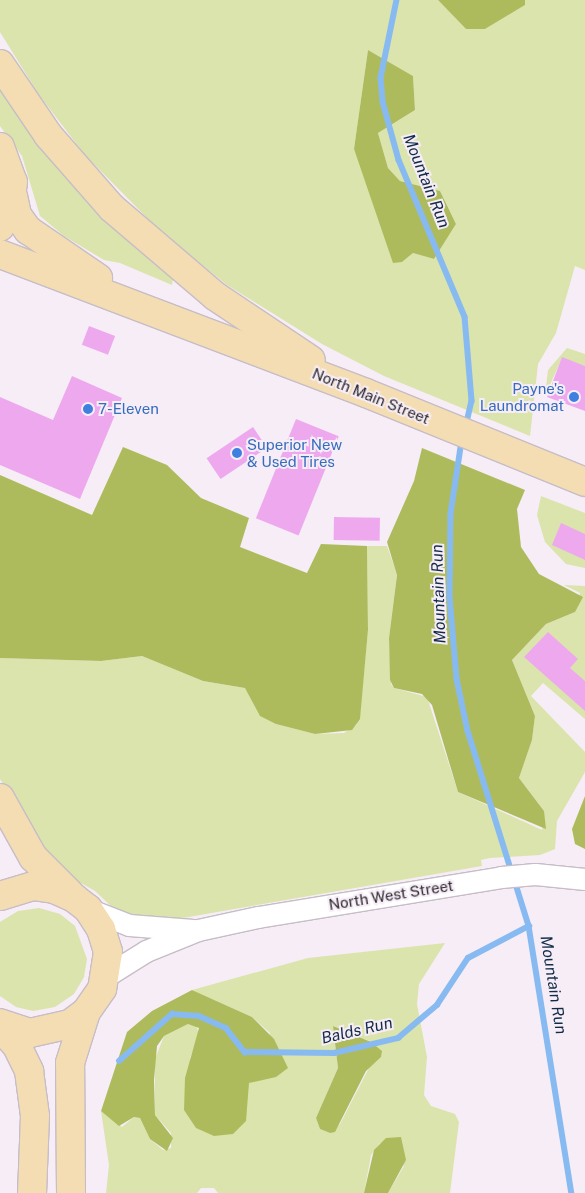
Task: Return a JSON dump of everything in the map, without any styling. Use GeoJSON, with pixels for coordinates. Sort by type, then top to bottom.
{"type":"FeatureCollection","features":[{"type":"Feature","properties":{"kind":"main road"},"geometry":{"type":"LineString","coordinates":[[0,64],[71,163],[156,249],[215,296],[366,393]]}},
{"type":"Feature","properties":{"kind":"main road","name":"North Main Street"},"geometry":{"type":"LineString","coordinates":[[0,147],[10,168],[12,196],[17,215],[45,245],[155,313]]}},
{"type":"Feature","properties":{"kind":"main road","name":"North Main Street"},"geometry":{"type":"LineString","coordinates":[[0,227],[12,196]]}},
{"type":"Feature","properties":{"kind":"main road","name":"North Main Street"},"geometry":{"type":"LineString","coordinates":[[0,254],[366,393],[585,482]]}},
{"type":"Feature","properties":{"kind":"main road"},"geometry":{"type":"LineString","coordinates":[[0,798],[33,857],[81,904],[104,937],[106,976],[86,1012],[70,1063],[71,1193]]}},
{"type":"Feature","properties":{"kind":"main road"},"geometry":{"type":"LineString","coordinates":[[0,896],[33,886],[54,889],[81,904]]}},
{"type":"Feature","properties":{"kind":"main road"},"geometry":{"type":"LineString","coordinates":[[0,1023],[30,1033],[50,1031],[86,1012]]}},
{"type":"Feature","properties":{"kind":"main road"},"geometry":{"type":"LineString","coordinates":[[0,1027],[17,1046],[28,1071],[35,1116],[32,1193]]}},
{"type":"Feature","properties":{"kind":"street","name":"North West Street"},"geometry":{"type":"LineString","coordinates":[[106,976],[146,951],[198,930],[484,880],[535,874],[585,879]]}},
{"type":"Feature","properties":{"kind":"street","name":"North West Street"},"geometry":{"type":"LineString","coordinates":[[81,904],[129,925],[198,930]]}},
{"type":"Feature","properties":{"kind":"green space"},"geometry":{"type":"Polygon","coordinates":[[[0,0],[438,0],[466,29],[485,29],[525,5],[525,0],[585,0],[585,270],[575,266],[556,333],[538,364],[530,436],[384,376],[322,344],[227,285],[154,225],[85,155],[39,95],[0,32],[0,0]],[[368,50],[354,149],[402,262],[413,253],[434,259],[456,224],[440,191],[400,181],[388,168],[378,133],[415,110],[413,76],[368,50]]]}},
{"type":"Feature","properties":{"kind":"green space"},"geometry":{"type":"Polygon","coordinates":[[[438,0],[525,0],[525,5],[485,29],[466,29],[438,0]]]}},
{"type":"Feature","properties":{"kind":"green space"},"geometry":{"type":"Polygon","coordinates":[[[368,50],[413,76],[415,110],[378,133],[388,168],[400,181],[440,191],[456,224],[434,259],[413,253],[402,262],[393,263],[354,149],[368,50]]]}},
{"type":"Feature","properties":{"kind":"green space"},"geometry":{"type":"Polygon","coordinates":[[[0,84],[144,250],[173,279],[172,285],[120,263],[104,260],[64,236],[40,216],[22,156],[0,126],[0,84]]]}},
{"type":"Feature","properties":{"kind":"green space"},"geometry":{"type":"Polygon","coordinates":[[[567,348],[585,354],[585,366],[562,358],[545,396],[548,370],[567,348]]]}},
{"type":"Feature","properties":{"kind":"green space"},"geometry":{"type":"Polygon","coordinates":[[[123,447],[167,465],[201,498],[249,518],[240,547],[307,573],[321,544],[367,546],[368,630],[360,719],[352,730],[315,734],[276,724],[260,716],[245,688],[203,681],[142,656],[101,661],[0,658],[0,475],[92,515],[123,447]]]}},
{"type":"Feature","properties":{"kind":"green space"},"geometry":{"type":"Polygon","coordinates":[[[422,448],[525,490],[517,509],[521,547],[539,574],[583,597],[575,612],[546,624],[512,660],[535,716],[532,740],[519,778],[544,811],[546,829],[458,792],[432,705],[422,694],[394,688],[390,680],[389,638],[397,575],[387,542],[414,481],[422,448]]]}},
{"type":"Feature","properties":{"kind":"green space"},"geometry":{"type":"Polygon","coordinates":[[[541,496],[585,513],[585,568],[566,564],[545,542],[537,515],[541,496]]]}},
{"type":"Feature","properties":{"kind":"green space"},"geometry":{"type":"Polygon","coordinates":[[[367,546],[387,546],[397,574],[389,638],[391,684],[394,688],[427,697],[458,792],[542,830],[544,811],[519,778],[532,740],[535,716],[512,660],[546,624],[575,612],[580,593],[564,585],[585,586],[585,719],[543,683],[531,696],[585,752],[585,772],[557,821],[555,849],[540,855],[481,860],[482,866],[177,919],[140,919],[113,908],[95,891],[72,878],[45,852],[0,779],[0,658],[101,661],[142,656],[203,681],[245,688],[276,724],[315,734],[344,733],[356,725],[360,713],[368,630],[367,546]]]}},
{"type":"Feature","properties":{"kind":"green space"},"geometry":{"type":"Polygon","coordinates":[[[585,796],[585,849],[575,844],[572,829],[585,796]]]}},
{"type":"Feature","properties":{"kind":"green space"},"geometry":{"type":"Polygon","coordinates":[[[39,908],[60,914],[75,926],[87,959],[84,977],[74,994],[55,1007],[33,1011],[16,1007],[0,996],[0,922],[18,911],[39,908]]]}},
{"type":"Feature","properties":{"kind":"green space"},"geometry":{"type":"Polygon","coordinates":[[[445,943],[419,984],[417,1004],[427,1057],[424,1095],[431,1106],[455,1114],[459,1122],[450,1193],[388,1193],[404,1166],[380,1143],[371,1155],[364,1193],[218,1193],[214,1188],[201,1188],[197,1193],[106,1193],[109,1165],[101,1111],[122,1127],[134,1117],[140,1118],[150,1139],[163,1150],[171,1148],[171,1133],[155,1115],[155,1059],[164,1036],[188,1024],[196,1025],[199,1034],[190,1058],[246,1121],[246,1089],[249,1083],[265,1078],[270,1033],[252,1017],[192,990],[308,958],[445,943]],[[333,1026],[338,1068],[316,1118],[320,1129],[330,1133],[340,1124],[370,1066],[372,1042],[333,1026]]]}},
{"type":"Feature","properties":{"kind":"green space"},"geometry":{"type":"Polygon","coordinates":[[[192,990],[252,1017],[274,1039],[288,1068],[276,1077],[249,1083],[246,1121],[233,1134],[214,1136],[196,1128],[184,1110],[185,1078],[199,1028],[188,1024],[164,1036],[157,1046],[154,1080],[155,1115],[173,1138],[167,1151],[150,1139],[140,1118],[134,1117],[119,1126],[101,1111],[127,1032],[152,1011],[192,990]]]}},
{"type":"Feature","properties":{"kind":"green space"},"geometry":{"type":"Polygon","coordinates":[[[333,1026],[371,1042],[382,1051],[381,1057],[366,1071],[335,1132],[330,1133],[320,1129],[316,1118],[338,1068],[333,1026]]]}},
{"type":"Feature","properties":{"kind":"green space"},"geometry":{"type":"Polygon","coordinates":[[[401,1137],[406,1160],[388,1193],[364,1193],[374,1150],[386,1138],[401,1137]]]}},
{"type":"Feature","properties":{"kind":"building"},"geometry":{"type":"Polygon","coordinates":[[[89,326],[115,336],[108,355],[82,345],[89,326]]]}},
{"type":"Feature","properties":{"kind":"building"},"geometry":{"type":"Polygon","coordinates":[[[562,357],[585,366],[585,411],[547,397],[562,357]]]}},
{"type":"Feature","properties":{"kind":"building"},"geometry":{"type":"Polygon","coordinates":[[[72,376],[122,398],[80,499],[0,465],[0,397],[53,420],[72,376]]]}},
{"type":"Feature","properties":{"kind":"building"},"geometry":{"type":"Polygon","coordinates":[[[296,419],[339,436],[299,535],[256,518],[296,419]]]}},
{"type":"Feature","properties":{"kind":"building","name":"Superior New & Used Tires"},"geometry":{"type":"Polygon","coordinates":[[[253,427],[267,448],[221,479],[207,458],[253,427]]]}},
{"type":"Feature","properties":{"kind":"building"},"geometry":{"type":"Polygon","coordinates":[[[334,517],[380,518],[380,541],[334,540],[334,517]]]}},
{"type":"Feature","properties":{"kind":"building"},"geometry":{"type":"Polygon","coordinates":[[[561,523],[585,534],[585,560],[552,545],[561,523]]]}},
{"type":"Feature","properties":{"kind":"building"},"geometry":{"type":"Polygon","coordinates":[[[548,632],[578,659],[570,668],[585,681],[585,711],[524,657],[548,632]]]}},
{"type":"Feature","properties":{"kind":"waterway","name":"Mountain Run"},"geometry":{"type":"LineString","coordinates":[[397,0],[381,78],[383,102],[399,160],[465,317],[472,401],[466,427]]}},
{"type":"Feature","properties":{"kind":"waterway","name":"Mountain Run"},"geometry":{"type":"LineString","coordinates":[[462,441],[451,514],[450,597],[457,679],[468,731],[512,872]]}},
{"type":"Feature","properties":{"kind":"waterway","name":"Mountain Run"},"geometry":{"type":"LineString","coordinates":[[515,881],[529,926],[572,1193]]}},
{"type":"Feature","properties":{"kind":"waterway","name":"Balds Run"},"geometry":{"type":"LineString","coordinates":[[119,1061],[172,1014],[199,1016],[226,1028],[245,1052],[334,1053],[398,1038],[437,1005],[468,958],[529,926]]}},
{"type":"Feature","properties":{"kind":"place","name":"Payne's Laundromat"},"geometry":{"type":"Point","coordinates":[574,397]}},
{"type":"Feature","properties":{"kind":"place","name":"7-Eleven"},"geometry":{"type":"Point","coordinates":[88,409]}},
{"type":"Feature","properties":{"kind":"place","name":"Superior New & Used Tires"},"geometry":{"type":"Point","coordinates":[237,453]}}]}
